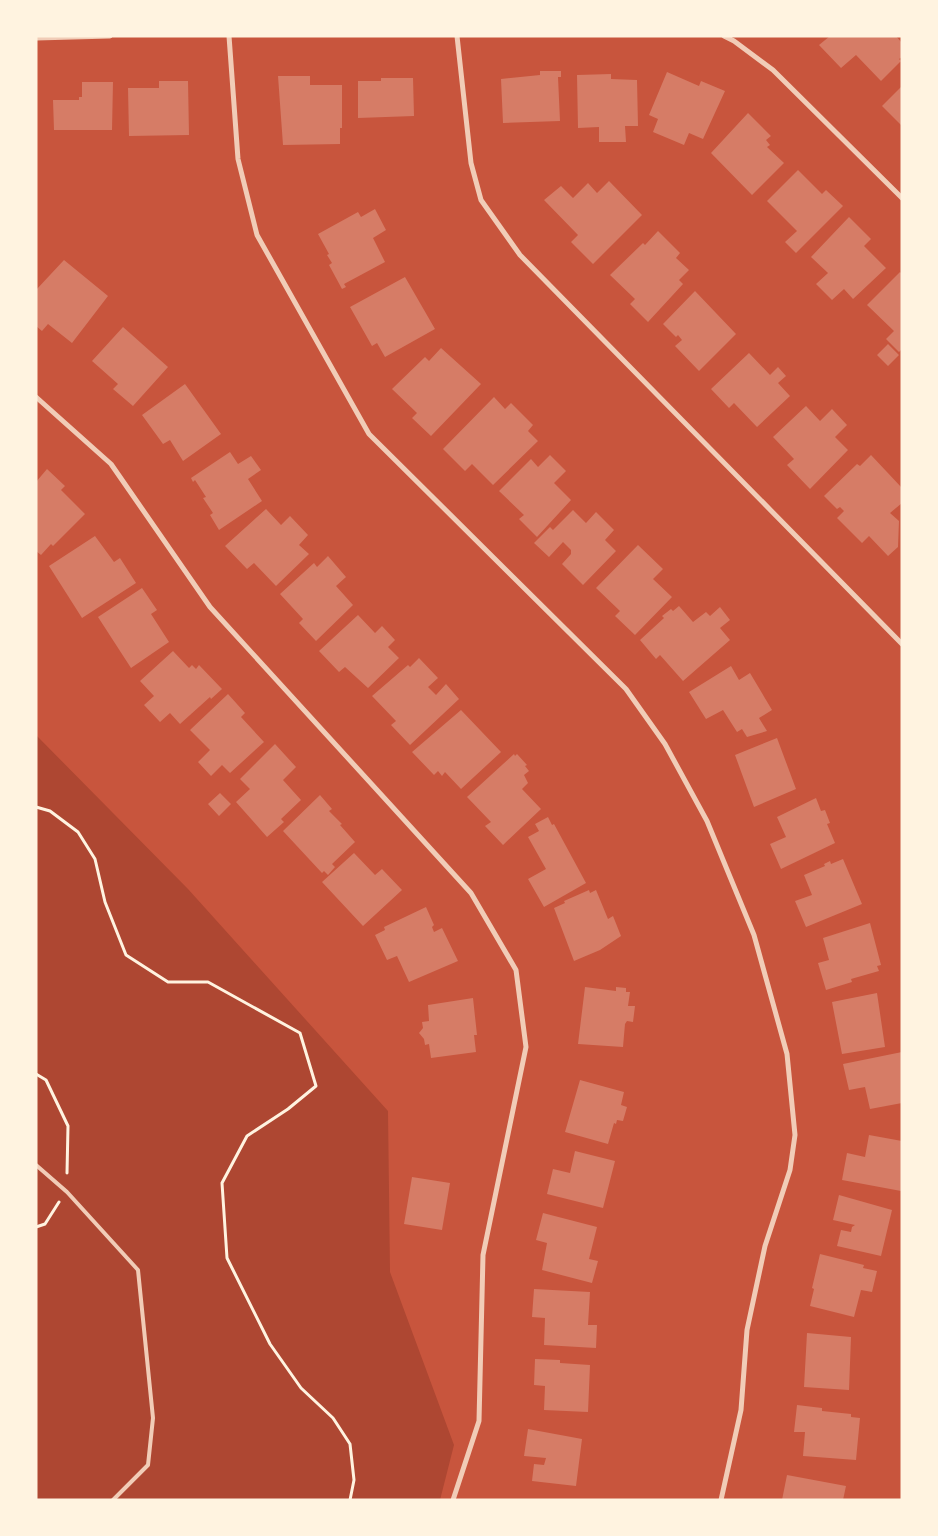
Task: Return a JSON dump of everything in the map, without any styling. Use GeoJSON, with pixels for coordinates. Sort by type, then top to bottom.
{"type":"FeatureCollection","features":[{"type":"Feature","properties":{"kind":"street"},"geometry":{"type":"LineString","coordinates":[[36,38],[110,36]]}},
{"type":"Feature","properties":{"kind":"street"},"geometry":{"type":"LineString","coordinates":[[229,36],[238,159],[257,235],[369,434],[626,689],[665,744],[706,821],[754,934],[787,1054],[795,1135],[790,1170],[765,1246],[747,1330],[741,1410],[722,1500]]}},
{"type":"Feature","properties":{"kind":"street"},"geometry":{"type":"LineString","coordinates":[[457,36],[471,163],[481,200],[520,256],[902,644]]}},
{"type":"Feature","properties":{"kind":"street"},"geometry":{"type":"LineString","coordinates":[[724,36],[734,40],[773,70],[902,198]]}},
{"type":"Feature","properties":{"kind":"street"},"geometry":{"type":"LineString","coordinates":[[36,397],[112,464],[210,607],[471,893],[516,970],[526,1047],[483,1255],[479,1421],[454,1500]]}},
{"type":"Feature","properties":{"kind":"lane"},"geometry":{"type":"LineString","coordinates":[[36,1165],[66,1192],[138,1270],[153,1418],[148,1466],[113,1500]]}},
{"type":"Feature","properties":{"kind":"path"},"geometry":{"type":"LineString","coordinates":[[36,807],[50,811],[78,832],[95,859],[105,902],[126,955],[168,982],[208,982],[300,1033],[316,1086],[288,1109],[247,1136],[226,1176],[222,1184],[227,1258],[270,1344],[301,1388],[333,1418],[350,1444],[354,1480],[350,1500]]}},
{"type":"Feature","properties":{"kind":"path"},"geometry":{"type":"LineString","coordinates":[[36,1074],[46,1080],[68,1126],[66,1192],[45,1224],[36,1228]]}},
{"type":"Feature","properties":{"kind":"shaded area"},"geometry":{"type":"Polygon","coordinates":[[[36,735],[188,889],[388,1111],[390,1272],[454,1445],[440,1500],[36,1500],[36,735]]]}},
{"type":"Feature","properties":{"kind":"building"},"geometry":{"type":"Polygon","coordinates":[[[830,36],[896,36],[902,43],[902,57],[899,59],[901,61],[881,81],[856,55],[841,68],[819,45],[830,36]]]}},
{"type":"Feature","properties":{"kind":"building"},"geometry":{"type":"Polygon","coordinates":[[[540,71],[561,71],[561,77],[558,77],[560,121],[503,123],[501,79],[540,75],[540,71]]]}},
{"type":"Feature","properties":{"kind":"building"},"geometry":{"type":"Polygon","coordinates":[[[667,72],[699,86],[701,81],[725,91],[703,139],[689,133],[684,145],[653,132],[658,119],[649,115],[667,72]]]}},
{"type":"Feature","properties":{"kind":"building"},"geometry":{"type":"Polygon","coordinates":[[[611,74],[611,79],[637,80],[638,126],[625,126],[626,142],[599,142],[599,127],[578,128],[577,75],[611,74]]]}},
{"type":"Feature","properties":{"kind":"building"},"geometry":{"type":"Polygon","coordinates":[[[278,76],[310,76],[310,85],[342,85],[340,144],[283,145],[278,76]]]}},
{"type":"Feature","properties":{"kind":"building"},"geometry":{"type":"Polygon","coordinates":[[[381,78],[413,78],[414,116],[358,118],[358,81],[381,81],[381,78]]]}},
{"type":"Feature","properties":{"kind":"building"},"geometry":{"type":"Polygon","coordinates":[[[159,81],[188,81],[189,135],[129,136],[128,88],[159,88],[159,81]]]}},
{"type":"Feature","properties":{"kind":"building"},"geometry":{"type":"Polygon","coordinates":[[[82,82],[113,82],[112,130],[54,130],[53,100],[79,100],[79,97],[82,97],[82,82]]]}},
{"type":"Feature","properties":{"kind":"building"},"geometry":{"type":"Polygon","coordinates":[[[902,86],[902,126],[882,106],[902,86]]]}},
{"type":"Feature","properties":{"kind":"building"},"geometry":{"type":"Polygon","coordinates":[[[748,113],[771,136],[766,140],[770,145],[767,147],[784,163],[752,195],[711,153],[748,113]]]}},
{"type":"Feature","properties":{"kind":"building"},"geometry":{"type":"Polygon","coordinates":[[[798,170],[822,194],[826,190],[843,206],[796,253],[785,242],[797,231],[767,201],[798,170]]]}},
{"type":"Feature","properties":{"kind":"building"},"geometry":{"type":"Polygon","coordinates":[[[609,181],[642,215],[593,264],[571,242],[578,235],[544,200],[561,186],[573,198],[588,183],[597,193],[609,181]]]}},
{"type":"Feature","properties":{"kind":"building"},"geometry":{"type":"Polygon","coordinates":[[[375,209],[386,230],[373,238],[385,262],[344,284],[346,287],[342,289],[329,265],[332,263],[327,255],[329,254],[318,234],[358,212],[361,217],[375,209]]]}},
{"type":"Feature","properties":{"kind":"building"},"geometry":{"type":"Polygon","coordinates":[[[849,217],[871,239],[864,246],[886,268],[853,299],[844,289],[832,300],[816,284],[828,273],[811,257],[849,217]]]}},
{"type":"Feature","properties":{"kind":"building"},"geometry":{"type":"Polygon","coordinates":[[[658,231],[680,253],[676,258],[689,270],[679,280],[683,284],[648,322],[630,304],[635,299],[610,275],[643,243],[645,245],[658,231]]]}},
{"type":"Feature","properties":{"kind":"building"},"geometry":{"type":"Polygon","coordinates":[[[64,260],[108,296],[72,343],[48,324],[42,331],[36,326],[36,290],[64,260]]]}},
{"type":"Feature","properties":{"kind":"building"},"geometry":{"type":"Polygon","coordinates":[[[900,272],[902,274],[902,349],[899,352],[886,339],[894,331],[867,305],[900,272]]]}},
{"type":"Feature","properties":{"kind":"building"},"geometry":{"type":"Polygon","coordinates":[[[405,277],[435,329],[385,357],[377,343],[372,346],[350,307],[405,277]]]}},
{"type":"Feature","properties":{"kind":"building"},"geometry":{"type":"Polygon","coordinates":[[[695,291],[736,334],[699,371],[675,346],[682,340],[678,335],[676,337],[663,324],[695,291]]]}},
{"type":"Feature","properties":{"kind":"building"},"geometry":{"type":"Polygon","coordinates":[[[123,327],[168,367],[133,406],[113,389],[118,384],[92,361],[123,327]]]}},
{"type":"Feature","properties":{"kind":"building"},"geometry":{"type":"Polygon","coordinates":[[[888,344],[899,355],[888,366],[877,355],[888,344]]]}},
{"type":"Feature","properties":{"kind":"building"},"geometry":{"type":"Polygon","coordinates":[[[441,348],[481,384],[431,436],[412,418],[417,413],[392,389],[425,357],[429,361],[441,348]]]}},
{"type":"Feature","properties":{"kind":"building"},"geometry":{"type":"Polygon","coordinates":[[[749,353],[770,375],[778,367],[786,376],[778,383],[790,396],[757,427],[734,403],[729,408],[711,389],[749,353]]]}},
{"type":"Feature","properties":{"kind":"building"},"geometry":{"type":"Polygon","coordinates":[[[185,384],[221,434],[183,461],[170,440],[163,444],[142,415],[185,384]]]}},
{"type":"Feature","properties":{"kind":"building"},"geometry":{"type":"Polygon","coordinates":[[[494,397],[505,409],[511,403],[533,425],[528,431],[538,441],[493,485],[472,464],[465,471],[443,449],[494,397]]]}},
{"type":"Feature","properties":{"kind":"building"},"geometry":{"type":"Polygon","coordinates":[[[806,406],[820,421],[832,409],[847,425],[835,437],[848,450],[810,489],[787,465],[794,459],[773,437],[806,406]]]}},
{"type":"Feature","properties":{"kind":"building"},"geometry":{"type":"Polygon","coordinates":[[[230,452],[238,464],[251,456],[261,470],[248,479],[262,501],[219,530],[210,515],[213,513],[203,498],[206,497],[195,480],[193,482],[191,478],[230,452]]]}},
{"type":"Feature","properties":{"kind":"building"},"geometry":{"type":"Polygon","coordinates":[[[550,455],[566,471],[554,483],[571,500],[537,537],[519,519],[524,515],[499,491],[531,459],[538,467],[550,455]]]}},
{"type":"Feature","properties":{"kind":"building"},"geometry":{"type":"Polygon","coordinates":[[[871,455],[902,488],[902,503],[890,513],[899,521],[898,547],[888,556],[869,536],[862,543],[837,518],[844,511],[840,507],[837,509],[824,496],[857,464],[860,466],[871,455]]]}},
{"type":"Feature","properties":{"kind":"building"},"geometry":{"type":"Polygon","coordinates":[[[47,469],[65,486],[61,490],[85,514],[53,546],[51,544],[41,555],[36,551],[36,482],[47,469]]]}},
{"type":"Feature","properties":{"kind":"building"},"geometry":{"type":"Polygon","coordinates":[[[266,509],[281,525],[290,516],[308,535],[299,545],[309,554],[276,586],[254,563],[247,569],[225,546],[266,509]]]}},
{"type":"Feature","properties":{"kind":"building"},"geometry":{"type":"Polygon","coordinates":[[[573,510],[586,523],[596,512],[614,530],[605,540],[616,551],[583,585],[562,564],[571,554],[571,550],[563,542],[549,557],[534,543],[550,527],[553,530],[573,510]]]}},
{"type":"Feature","properties":{"kind":"building"},"geometry":{"type":"Polygon","coordinates":[[[95,536],[114,562],[120,558],[136,583],[82,618],[49,566],[95,536]]]}},
{"type":"Feature","properties":{"kind":"building"},"geometry":{"type":"Polygon","coordinates":[[[638,545],[663,569],[653,579],[672,597],[635,635],[615,616],[620,611],[596,588],[638,545]]]}},
{"type":"Feature","properties":{"kind":"building"},"geometry":{"type":"Polygon","coordinates":[[[328,556],[346,577],[336,586],[353,605],[316,641],[299,623],[303,619],[280,594],[314,563],[317,567],[328,556]]]}},
{"type":"Feature","properties":{"kind":"building"},"geometry":{"type":"Polygon","coordinates":[[[142,588],[157,610],[151,614],[169,642],[131,668],[98,617],[142,588]]]}},
{"type":"Feature","properties":{"kind":"building"},"geometry":{"type":"Polygon","coordinates":[[[679,606],[693,622],[706,612],[710,616],[720,607],[730,620],[720,628],[730,640],[683,681],[660,655],[656,659],[640,640],[664,618],[662,616],[679,606]]]}},
{"type":"Feature","properties":{"kind":"building"},"geometry":{"type":"Polygon","coordinates":[[[358,615],[375,633],[382,626],[395,640],[388,647],[399,658],[368,688],[345,667],[339,672],[319,651],[358,615]]]}},
{"type":"Feature","properties":{"kind":"building"},"geometry":{"type":"Polygon","coordinates":[[[173,651],[189,668],[192,665],[196,669],[199,665],[222,689],[211,699],[210,697],[180,724],[170,713],[160,722],[144,705],[154,696],[140,681],[173,651]]]}},
{"type":"Feature","properties":{"kind":"building"},"geometry":{"type":"Polygon","coordinates":[[[419,658],[438,678],[428,687],[436,695],[446,684],[459,699],[410,745],[391,725],[396,721],[372,696],[419,658]]]}},
{"type":"Feature","properties":{"kind":"building"},"geometry":{"type":"Polygon","coordinates":[[[731,666],[739,680],[750,673],[772,710],[759,718],[767,731],[747,737],[742,729],[737,732],[723,710],[706,719],[689,692],[731,666]]]}},
{"type":"Feature","properties":{"kind":"building"},"geometry":{"type":"Polygon","coordinates":[[[228,694],[245,713],[241,717],[264,742],[230,773],[222,765],[211,776],[198,762],[210,750],[190,730],[228,694]]]}},
{"type":"Feature","properties":{"kind":"building"},"geometry":{"type":"Polygon","coordinates":[[[461,710],[501,752],[461,789],[445,772],[442,776],[438,771],[434,775],[412,752],[461,710]]]}},
{"type":"Feature","properties":{"kind":"building"},"geometry":{"type":"Polygon","coordinates":[[[777,738],[796,789],[754,807],[735,755],[777,738]]]}},
{"type":"Feature","properties":{"kind":"building"},"geometry":{"type":"Polygon","coordinates":[[[275,744],[296,767],[283,780],[301,800],[281,819],[284,822],[267,837],[236,802],[250,789],[240,779],[275,744]]]}},
{"type":"Feature","properties":{"kind":"building"},"geometry":{"type":"Polygon","coordinates":[[[514,754],[515,756],[517,754],[527,765],[525,766],[529,771],[524,775],[528,783],[522,789],[541,809],[503,845],[485,826],[491,822],[467,797],[514,754]]]}},
{"type":"Feature","properties":{"kind":"building"},"geometry":{"type":"Polygon","coordinates":[[[220,793],[231,804],[219,816],[208,804],[220,793]]]}},
{"type":"Feature","properties":{"kind":"building"},"geometry":{"type":"Polygon","coordinates":[[[320,795],[332,809],[329,811],[342,824],[340,825],[355,842],[332,864],[335,867],[328,875],[324,871],[322,873],[283,831],[320,795]]]}},
{"type":"Feature","properties":{"kind":"building"},"geometry":{"type":"Polygon","coordinates":[[[816,798],[821,811],[825,810],[830,823],[827,824],[835,843],[781,869],[770,844],[786,837],[777,817],[816,798]]]}},
{"type":"Feature","properties":{"kind":"building"},"geometry":{"type":"Polygon","coordinates":[[[548,817],[552,825],[554,824],[586,883],[544,907],[528,879],[546,869],[528,837],[539,831],[535,824],[548,817]]]}},
{"type":"Feature","properties":{"kind":"building"},"geometry":{"type":"Polygon","coordinates":[[[354,853],[375,875],[382,869],[402,890],[363,926],[322,882],[354,853]]]}},
{"type":"Feature","properties":{"kind":"building"},"geometry":{"type":"Polygon","coordinates":[[[843,859],[862,904],[806,927],[795,901],[812,895],[804,875],[825,866],[824,864],[830,861],[831,864],[843,859]]]}},
{"type":"Feature","properties":{"kind":"building"},"geometry":{"type":"Polygon","coordinates":[[[589,890],[590,893],[596,890],[608,919],[613,916],[621,936],[600,950],[574,961],[554,908],[565,903],[564,901],[589,890]]]}},
{"type":"Feature","properties":{"kind":"building"},"geometry":{"type":"Polygon","coordinates":[[[426,907],[434,925],[432,927],[434,932],[442,928],[458,961],[409,982],[397,956],[387,960],[375,935],[385,930],[384,927],[426,907]]]}},
{"type":"Feature","properties":{"kind":"building"},"geometry":{"type":"Polygon","coordinates":[[[870,923],[881,965],[877,966],[879,971],[851,979],[852,982],[826,990],[818,963],[829,960],[823,938],[870,923]]]}},
{"type":"Feature","properties":{"kind":"building"},"geometry":{"type":"Polygon","coordinates":[[[585,987],[616,991],[616,987],[626,988],[626,992],[630,992],[628,1006],[635,1006],[633,1022],[627,1021],[625,1024],[623,1047],[578,1044],[585,987]]]}},
{"type":"Feature","properties":{"kind":"building"},"geometry":{"type":"Polygon","coordinates":[[[877,993],[885,1047],[842,1054],[832,1002],[877,993]]]}},
{"type":"Feature","properties":{"kind":"building"},"geometry":{"type":"Polygon","coordinates":[[[473,998],[477,1035],[474,1035],[476,1052],[431,1058],[429,1044],[425,1045],[424,1039],[419,1033],[423,1028],[422,1022],[429,1021],[428,1005],[473,998]]]}},
{"type":"Feature","properties":{"kind":"building"},"geometry":{"type":"Polygon","coordinates":[[[902,1052],[902,1103],[870,1109],[865,1087],[849,1090],[843,1064],[902,1052]]]}},
{"type":"Feature","properties":{"kind":"building"},"geometry":{"type":"Polygon","coordinates":[[[580,1080],[624,1092],[621,1105],[627,1107],[623,1121],[617,1120],[616,1124],[614,1123],[608,1144],[565,1132],[580,1080]]]}},
{"type":"Feature","properties":{"kind":"building"},"geometry":{"type":"Polygon","coordinates":[[[869,1135],[902,1141],[901,1191],[842,1180],[847,1153],[865,1157],[869,1135]]]}},
{"type":"Feature","properties":{"kind":"building"},"geometry":{"type":"Polygon","coordinates":[[[575,1151],[615,1161],[603,1208],[547,1194],[553,1169],[570,1173],[575,1151]]]}},
{"type":"Feature","properties":{"kind":"building"},"geometry":{"type":"Polygon","coordinates":[[[412,1177],[450,1183],[442,1230],[404,1224],[412,1177]]]}},
{"type":"Feature","properties":{"kind":"building"},"geometry":{"type":"Polygon","coordinates":[[[839,1195],[892,1210],[881,1256],[837,1246],[841,1230],[851,1232],[852,1227],[855,1225],[833,1220],[839,1195]]]}},
{"type":"Feature","properties":{"kind":"building"},"geometry":{"type":"Polygon","coordinates":[[[543,1213],[597,1227],[589,1259],[598,1261],[592,1283],[542,1270],[547,1243],[536,1240],[543,1213]]]}},
{"type":"Feature","properties":{"kind":"building"},"geometry":{"type":"Polygon","coordinates":[[[820,1254],[864,1265],[863,1268],[877,1271],[872,1292],[861,1290],[854,1317],[810,1306],[820,1254]]]}},
{"type":"Feature","properties":{"kind":"building"},"geometry":{"type":"Polygon","coordinates":[[[534,1289],[590,1292],[588,1325],[597,1325],[596,1348],[544,1345],[545,1318],[532,1317],[534,1289]]]}},
{"type":"Feature","properties":{"kind":"building"},"geometry":{"type":"Polygon","coordinates":[[[807,1333],[851,1337],[849,1390],[804,1387],[807,1333]]]}},
{"type":"Feature","properties":{"kind":"building"},"geometry":{"type":"Polygon","coordinates":[[[535,1359],[560,1360],[560,1363],[590,1365],[588,1412],[544,1410],[545,1386],[534,1385],[535,1359]]]}},
{"type":"Feature","properties":{"kind":"building"},"geometry":{"type":"Polygon","coordinates":[[[797,1405],[822,1408],[822,1411],[851,1414],[851,1417],[860,1418],[856,1460],[803,1456],[805,1432],[794,1432],[797,1405]]]}},
{"type":"Feature","properties":{"kind":"building"},"geometry":{"type":"Polygon","coordinates":[[[528,1429],[582,1439],[576,1486],[532,1481],[534,1464],[544,1465],[546,1458],[524,1456],[528,1429]]]}},
{"type":"Feature","properties":{"kind":"building"},"geometry":{"type":"Polygon","coordinates":[[[787,1475],[846,1486],[843,1500],[782,1500],[787,1475]]]}}]}
